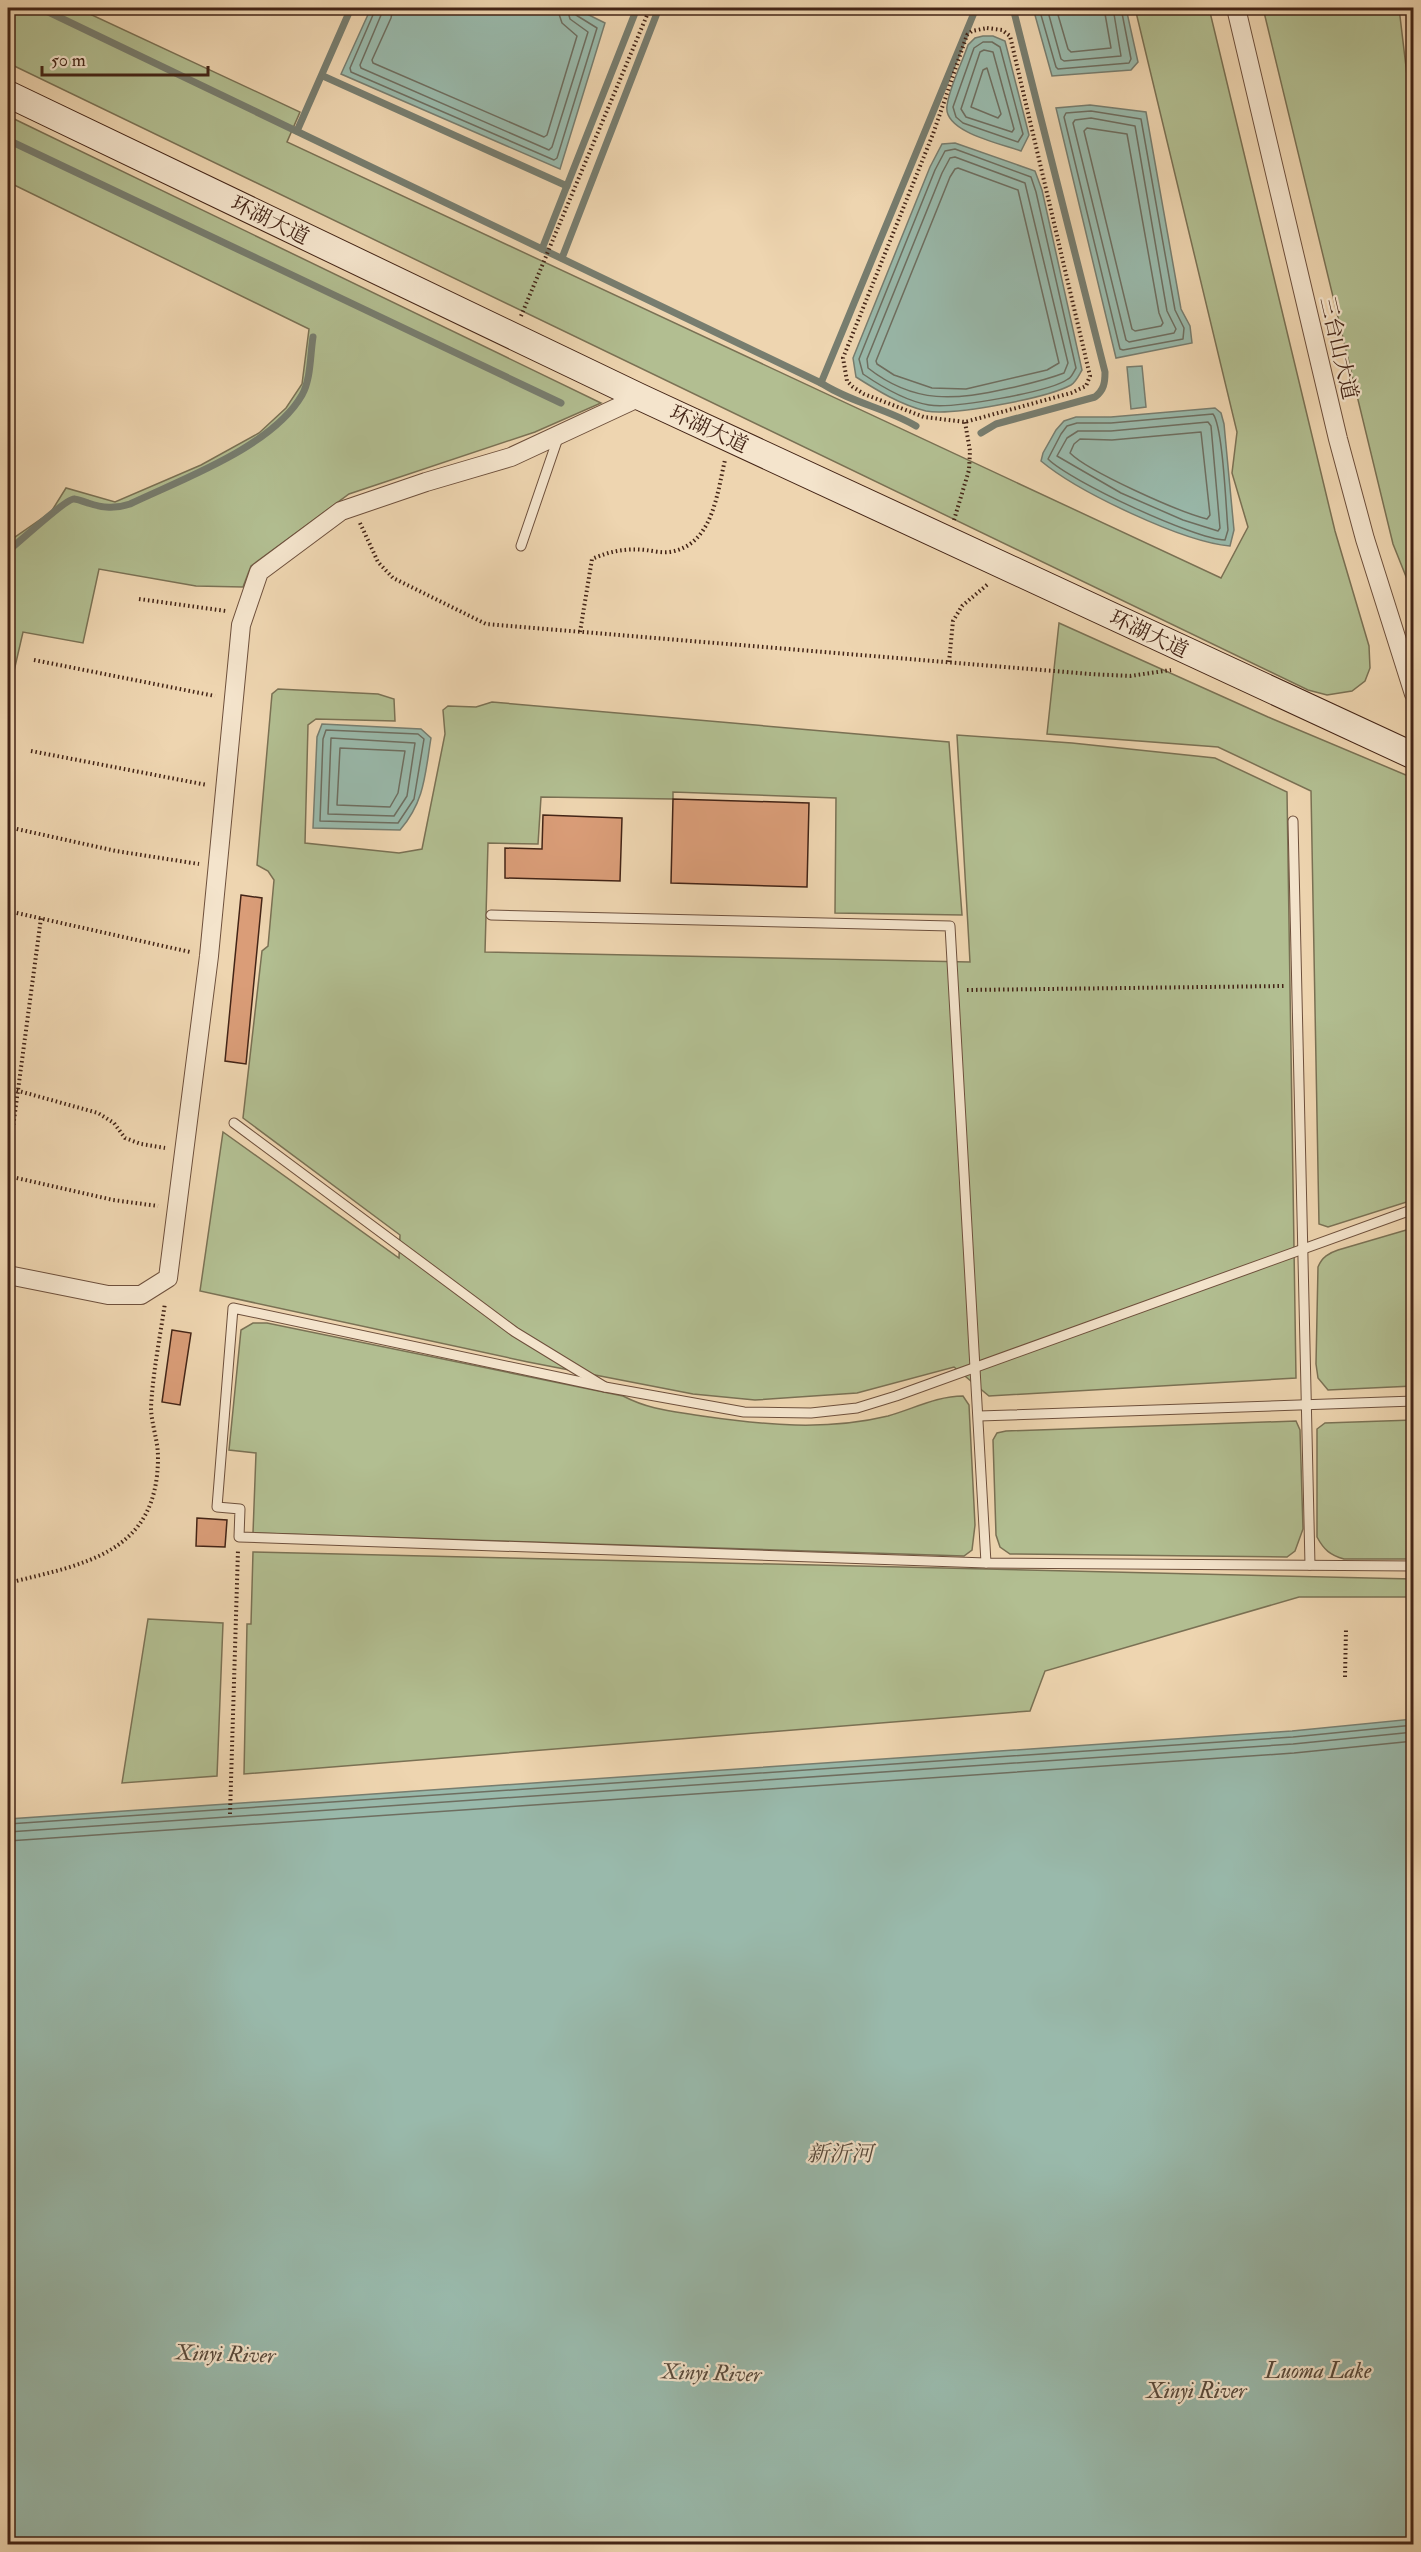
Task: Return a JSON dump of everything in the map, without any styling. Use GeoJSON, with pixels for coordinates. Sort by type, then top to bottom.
{"type":"FeatureCollection","features":[{"type":"Feature","properties":{"kind":"main road","name":"环湖大道"},"geometry":{"type":"LineString","coordinates":[[8,94],[640,397],[1413,756]]}},
{"type":"Feature","properties":{"kind":"street","name":"三台山大道"},"geometry":{"type":"LineString","coordinates":[[1236,8],[1338,439],[1365,539],[1413,694]]}},
{"type":"Feature","properties":{"kind":"street"},"geometry":{"type":"LineString","coordinates":[[8,1275],[108,1295],[141,1295],[168,1278],[209,956],[241,625],[259,572],[341,511],[426,482],[511,458],[640,397]]}},
{"type":"Feature","properties":{"kind":"street"},"geometry":{"type":"LineString","coordinates":[[1398,642],[1413,665]]}},
{"type":"Feature","properties":{"kind":"lane"},"geometry":{"type":"LineString","coordinates":[[521,546],[558,435]]}},
{"type":"Feature","properties":{"kind":"lane"},"geometry":{"type":"LineString","coordinates":[[1293,821],[1310,1565]]}},
{"type":"Feature","properties":{"kind":"lane"},"geometry":{"type":"LineString","coordinates":[[490,915],[950,926],[986,1563]]}},
{"type":"Feature","properties":{"kind":"lane"},"geometry":{"type":"LineString","coordinates":[[234,1123],[515,1332],[605,1387]]}},
{"type":"Feature","properties":{"kind":"lane"},"geometry":{"type":"LineString","coordinates":[[1413,1209],[976,1368],[857,1408],[811,1413],[744,1412],[605,1387],[233,1308],[217,1507],[240,1509],[239,1537],[986,1563],[1413,1566]]}},
{"type":"Feature","properties":{"kind":"lane"},"geometry":{"type":"LineString","coordinates":[[979,1416],[1413,1401]]}},
{"type":"Feature","properties":{"kind":"path"},"geometry":{"type":"LineString","coordinates":[[512,336],[650,8]]}},
{"type":"Feature","properties":{"kind":"path"},"geometry":{"type":"LineString","coordinates":[[987,28],[1002,30],[1010,36],[1090,376],[1086,386],[1071,393],[964,422],[924,417],[864,394],[847,381],[843,357],[933,134],[968,35],[972,31],[987,28]]}},
{"type":"Feature","properties":{"kind":"path"},"geometry":{"type":"LineString","coordinates":[[948,540],[969,470],[970,451],[964,422]]}},
{"type":"Feature","properties":{"kind":"path"},"geometry":{"type":"LineString","coordinates":[[580,632],[592,559],[611,551],[638,549],[669,552],[689,545],[706,529],[715,504],[729,438]]}},
{"type":"Feature","properties":{"kind":"path"},"geometry":{"type":"LineString","coordinates":[[353,507],[378,562],[393,578],[486,624],[1130,676],[1171,670],[1203,659]]}},
{"type":"Feature","properties":{"kind":"path"},"geometry":{"type":"LineString","coordinates":[[949,662],[953,621],[962,606],[1007,567]]}},
{"type":"Feature","properties":{"kind":"path"},"geometry":{"type":"LineString","coordinates":[[139,599],[245,613]]}},
{"type":"Feature","properties":{"kind":"path"},"geometry":{"type":"LineString","coordinates":[[34,660],[234,699]]}},
{"type":"Feature","properties":{"kind":"path"},"geometry":{"type":"LineString","coordinates":[[32,751],[225,788]]}},
{"type":"Feature","properties":{"kind":"path"},"geometry":{"type":"LineString","coordinates":[[8,827],[116,851],[218,867]]}},
{"type":"Feature","properties":{"kind":"path"},"geometry":{"type":"LineString","coordinates":[[8,911],[209,956]]}},
{"type":"Feature","properties":{"kind":"path"},"geometry":{"type":"LineString","coordinates":[[8,1165],[41,918]]}},
{"type":"Feature","properties":{"kind":"path"},"geometry":{"type":"LineString","coordinates":[[954,990],[1297,986]]}},
{"type":"Feature","properties":{"kind":"path"},"geometry":{"type":"LineString","coordinates":[[8,1088],[98,1113],[114,1123],[125,1138],[141,1144],[184,1151]]}},
{"type":"Feature","properties":{"kind":"path"},"geometry":{"type":"LineString","coordinates":[[8,1176],[113,1200],[177,1209]]}},
{"type":"Feature","properties":{"kind":"path"},"geometry":{"type":"LineString","coordinates":[[8,1583],[77,1565],[117,1547],[141,1526],[150,1510],[156,1486],[158,1456],[151,1409],[168,1278]]}},
{"type":"Feature","properties":{"kind":"path"},"geometry":{"type":"LineString","coordinates":[[230,1814],[234,1624],[239,1537]]}},
{"type":"Feature","properties":{"kind":"path"},"geometry":{"type":"LineString","coordinates":[[1345,1677],[1346,1629]]}},
{"type":"Feature","properties":{"kind":"green space"},"geometry":{"type":"Polygon","coordinates":[[[8,8],[77,8],[300,112],[287,142],[1221,578],[1248,527],[1232,473],[1237,432],[1135,8],[1209,8],[1335,531],[1369,646],[1370,668],[1365,681],[1352,691],[1327,695],[1308,690],[8,63],[8,8]]]}},
{"type":"Feature","properties":{"kind":"green space"},"geometry":{"type":"Polygon","coordinates":[[[1263,8],[1399,8],[1414,134],[1413,594],[1393,544],[1263,8]]]}},
{"type":"Feature","properties":{"kind":"green space"},"geometry":{"type":"Polygon","coordinates":[[[8,116],[601,403],[535,432],[349,494],[251,566],[243,587],[196,586],[99,569],[83,643],[23,632],[8,697],[8,542],[51,512],[66,488],[115,502],[201,465],[259,433],[286,408],[302,384],[309,329],[8,182],[8,116]]]}},
{"type":"Feature","properties":{"kind":"green space"},"geometry":{"type":"Polygon","coordinates":[[[1059,623],[1268,717],[1413,778],[1413,1200],[1328,1227],[1319,1224],[1311,791],[1218,747],[1047,734],[1059,623]]]}},
{"type":"Feature","properties":{"kind":"green space"},"geometry":{"type":"Polygon","coordinates":[[[278,689],[378,694],[394,699],[395,721],[316,719],[308,725],[305,843],[399,853],[422,849],[445,734],[443,710],[448,706],[476,707],[492,702],[949,742],[962,915],[835,913],[836,798],[673,792],[673,799],[541,797],[538,844],[488,843],[485,952],[970,962],[957,735],[1072,743],[1215,758],[1287,792],[1296,1378],[989,1396],[954,1367],[857,1393],[755,1400],[693,1394],[528,1362],[200,1291],[223,1132],[399,1258],[400,1235],[243,1118],[262,951],[268,946],[274,880],[268,871],[257,865],[272,694],[278,689]]]}},
{"type":"Feature","properties":{"kind":"green space"},"geometry":{"type":"Polygon","coordinates":[[[1413,1228],[1413,1386],[1328,1390],[1318,1378],[1316,1364],[1318,1267],[1326,1256],[1335,1251],[1413,1228]]]}},
{"type":"Feature","properties":{"kind":"green space"},"geometry":{"type":"Polygon","coordinates":[[[253,1323],[267,1323],[623,1396],[661,1409],[748,1422],[795,1425],[842,1424],[888,1416],[934,1400],[963,1396],[969,1405],[975,1525],[972,1550],[964,1556],[253,1533],[256,1453],[229,1450],[241,1330],[253,1323]]]}},
{"type":"Feature","properties":{"kind":"green space"},"geometry":{"type":"Polygon","coordinates":[[[1413,1420],[1413,1559],[1344,1559],[1331,1554],[1317,1537],[1317,1429],[1325,1423],[1413,1420]]]}},
{"type":"Feature","properties":{"kind":"green space"},"geometry":{"type":"Polygon","coordinates":[[[1296,1421],[1300,1430],[1303,1529],[1295,1551],[1287,1557],[1010,1554],[1000,1547],[996,1535],[993,1440],[997,1433],[1296,1421]]]}},
{"type":"Feature","properties":{"kind":"green space"},"geometry":{"type":"Polygon","coordinates":[[[253,1552],[1413,1579],[1414,1597],[1299,1597],[1045,1671],[1030,1711],[244,1774],[247,1624],[251,1624],[253,1552]]]}},
{"type":"Feature","properties":{"kind":"green space"},"geometry":{"type":"Polygon","coordinates":[[[148,1619],[223,1623],[217,1776],[122,1783],[148,1619]]]}},
{"type":"Feature","properties":{"kind":"water"},"geometry":{"type":"Polygon","coordinates":[[[371,8],[575,8],[605,23],[560,169],[341,74],[371,8]]]}},
{"type":"Feature","properties":{"kind":"water"},"geometry":{"type":"Polygon","coordinates":[[[1033,8],[1126,8],[1138,62],[1131,70],[1052,76],[1033,8]]]}},
{"type":"Feature","properties":{"kind":"water"},"geometry":{"type":"Polygon","coordinates":[[[993,36],[1005,41],[1029,135],[1021,151],[975,136],[954,123],[948,115],[950,91],[968,45],[975,38],[993,36]]]}},
{"type":"Feature","properties":{"kind":"water"},"geometry":{"type":"Polygon","coordinates":[[[1090,105],[1146,112],[1181,309],[1190,326],[1192,343],[1116,358],[1056,108],[1090,105]]]}},
{"type":"Feature","properties":{"kind":"water"},"geometry":{"type":"Polygon","coordinates":[[[955,143],[1035,171],[1042,190],[1082,370],[1071,385],[1042,395],[1000,405],[957,411],[926,411],[899,401],[856,377],[853,358],[930,167],[942,144],[955,143]]]}},
{"type":"Feature","properties":{"kind":"water"},"geometry":{"type":"Polygon","coordinates":[[[1142,366],[1146,407],[1131,409],[1127,367],[1142,366]]]}},
{"type":"Feature","properties":{"kind":"water"},"geometry":{"type":"Polygon","coordinates":[[[1215,408],[1221,413],[1224,424],[1234,530],[1230,546],[1186,535],[1132,514],[1080,487],[1041,461],[1056,430],[1064,421],[1076,417],[1111,417],[1215,408]]]}},
{"type":"Feature","properties":{"kind":"water"},"geometry":{"type":"Polygon","coordinates":[[[322,724],[421,729],[431,738],[423,787],[415,808],[400,830],[313,828],[317,737],[322,724]]]}},
{"type":"Feature","properties":{"kind":"water","name":"新沂河"},"geometry":{"type":"Polygon","coordinates":[[[1413,1719],[1413,2544],[8,2544],[8,1819],[1292,1731],[1413,1719]]]}},
{"type":"Feature","properties":{"kind":"building"},"geometry":{"type":"Polygon","coordinates":[[[673,799],[809,803],[807,887],[671,883],[673,799]]]}},
{"type":"Feature","properties":{"kind":"building"},"geometry":{"type":"Polygon","coordinates":[[[543,815],[622,818],[620,881],[505,878],[505,848],[542,849],[543,815]]]}},
{"type":"Feature","properties":{"kind":"building"},"geometry":{"type":"Polygon","coordinates":[[[241,895],[262,898],[246,1064],[225,1061],[241,895]]]}},
{"type":"Feature","properties":{"kind":"building"},"geometry":{"type":"Polygon","coordinates":[[[172,1330],[191,1333],[180,1405],[162,1402],[172,1330]]]}},
{"type":"Feature","properties":{"kind":"building"},"geometry":{"type":"Polygon","coordinates":[[[197,1518],[227,1520],[225,1547],[196,1546],[197,1518]]]}},
{"type":"Feature","properties":{"kind":"waterway"},"geometry":{"type":"LineString","coordinates":[[40,8],[845,396],[916,426]]}},
{"type":"Feature","properties":{"kind":"waterway"},"geometry":{"type":"LineString","coordinates":[[297,131],[351,8]]}},
{"type":"Feature","properties":{"kind":"waterway"},"geometry":{"type":"LineString","coordinates":[[542,249],[637,8]]}},
{"type":"Feature","properties":{"kind":"waterway"},"geometry":{"type":"LineString","coordinates":[[562,258],[659,8]]}},
{"type":"Feature","properties":{"kind":"waterway"},"geometry":{"type":"LineString","coordinates":[[821,383],[976,8]]}},
{"type":"Feature","properties":{"kind":"waterway"},"geometry":{"type":"LineString","coordinates":[[981,433],[996,424],[1095,397],[1102,389],[1105,380],[1105,372],[1013,8]]}},
{"type":"Feature","properties":{"kind":"waterway"},"geometry":{"type":"LineString","coordinates":[[323,76],[567,186]]}},
{"type":"Feature","properties":{"kind":"waterway"},"geometry":{"type":"LineString","coordinates":[[8,140],[561,403]]}},
{"type":"Feature","properties":{"kind":"waterway"},"geometry":{"type":"LineString","coordinates":[[8,551],[53,513],[74,499],[109,507],[130,504],[224,460],[248,446],[288,414],[302,395],[309,375],[313,337]]}},
{"type":"Feature","properties":{"kind":"water label","name":"Xinyi River"},"geometry":{"type":"Point","coordinates":[225,2353]}},
{"type":"Feature","properties":{"kind":"water label","name":"Luoma Lake"},"geometry":{"type":"Point","coordinates":[1318,2370]}},
{"type":"Feature","properties":{"kind":"water label","name":"Xinyi River"},"geometry":{"type":"Point","coordinates":[711,2372]}},
{"type":"Feature","properties":{"kind":"water label","name":"Xinyi River"},"geometry":{"type":"Point","coordinates":[1196,2390]}}]}
